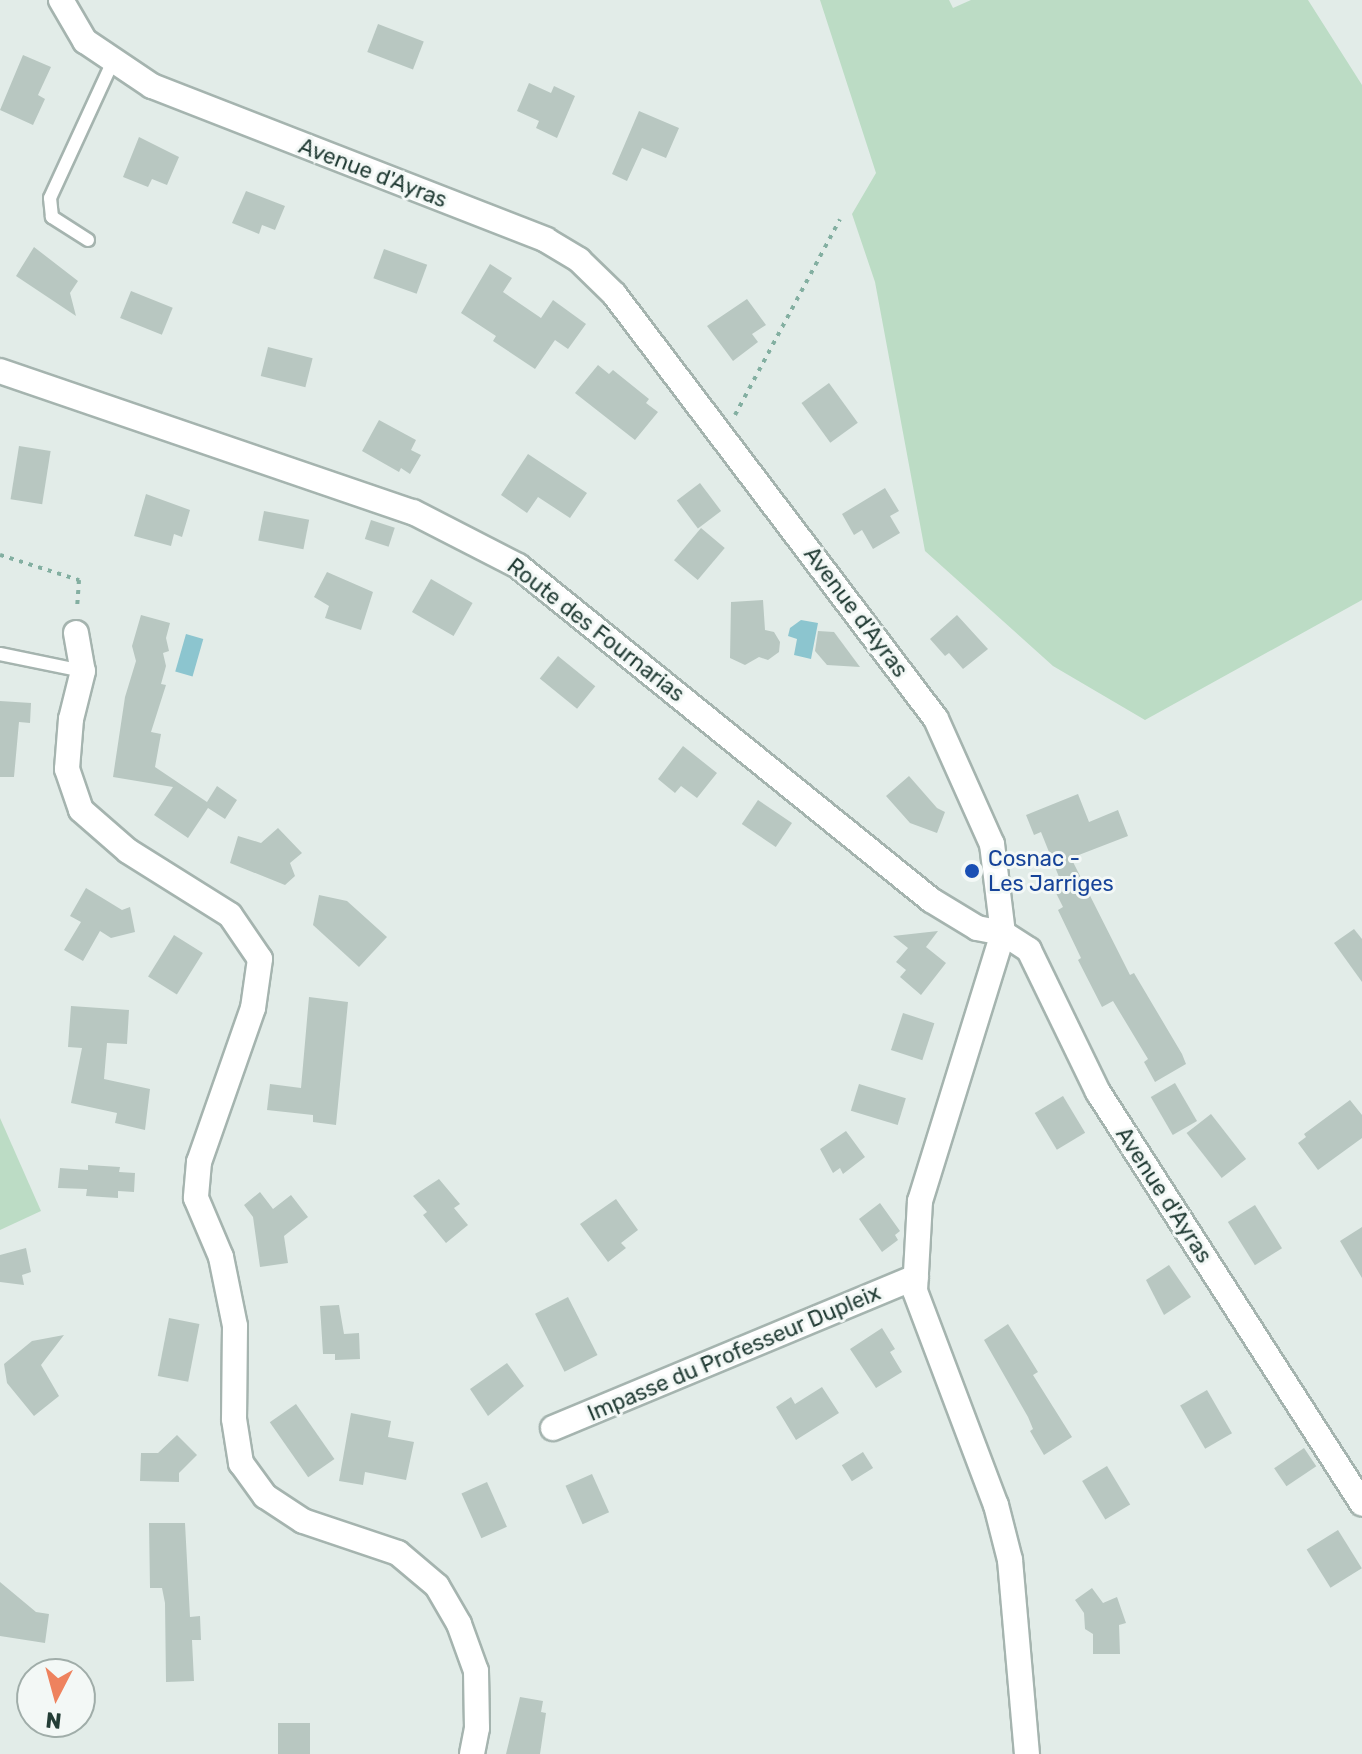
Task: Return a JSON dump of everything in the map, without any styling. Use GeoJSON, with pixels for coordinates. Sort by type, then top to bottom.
{"type":"FeatureCollection","features":[{"type":"Feature","properties":{"kind":"street","name":"Avenue d'Ayras"},"geometry":{"type":"LineString","coordinates":[[61,0],[85,41],[112,63],[152,86],[557,247],[579,260],[614,294],[936,719],[992,844],[1003,933],[1029,950],[1098,1092],[1362,1504]]}},
{"type":"Feature","properties":{"kind":"street","name":"Route des Fournarias"},"geometry":{"type":"LineString","coordinates":[[0,371],[413,512],[518,566],[931,900],[977,928],[1003,933]]}},
{"type":"Feature","properties":{"kind":"street"},"geometry":{"type":"LineString","coordinates":[[76,633],[83,671],[71,719],[67,769],[81,810],[128,851],[230,915],[260,959],[253,1008],[199,1162],[196,1198],[221,1257],[235,1326],[234,1419],[241,1463],[265,1496],[303,1521],[398,1553],[437,1586],[459,1624],[476,1671],[477,1728],[472,1754]]}},
{"type":"Feature","properties":{"kind":"street"},"geometry":{"type":"LineString","coordinates":[[1003,933],[920,1201],[915,1291],[996,1505],[1010,1560],[1027,1754]]}},
{"type":"Feature","properties":{"kind":"street","name":"Impasse du Professeur Dupleix"},"geometry":{"type":"LineString","coordinates":[[553,1428],[916,1277]]}},
{"type":"Feature","properties":{"kind":"lane"},"geometry":{"type":"LineString","coordinates":[[88,240],[52,217],[50,198],[112,63]]}},
{"type":"Feature","properties":{"kind":"lane"},"geometry":{"type":"LineString","coordinates":[[0,654],[83,671]]}},
{"type":"Feature","properties":{"kind":"path"},"geometry":{"type":"LineString","coordinates":[[717,428],[735,416],[840,219]]}},
{"type":"Feature","properties":{"kind":"path"},"geometry":{"type":"LineString","coordinates":[[0,555],[79,580],[76,633]]}},
{"type":"Feature","properties":{"kind":"green space"},"geometry":{"type":"Polygon","coordinates":[[[820,0],[949,0],[953,8],[971,0],[1308,0],[1362,85],[1362,600],[1145,720],[1053,666],[925,551],[875,282],[852,214],[876,173],[820,0]]]}},
{"type":"Feature","properties":{"kind":"green space"},"geometry":{"type":"Polygon","coordinates":[[[0,1118],[41,1211],[0,1230],[0,1118]]]}},
{"type":"Feature","properties":{"kind":"water"},"geometry":{"type":"Polygon","coordinates":[[[801,620],[818,623],[811,659],[794,655],[797,639],[788,636],[790,628],[801,620]]]}},
{"type":"Feature","properties":{"kind":"water"},"geometry":{"type":"Polygon","coordinates":[[[186,634],[203,639],[193,676],[175,671],[186,634]]]}},
{"type":"Feature","properties":{"kind":"building"},"geometry":{"type":"Polygon","coordinates":[[[378,24],[424,42],[413,70],[367,52],[378,24]]]}},
{"type":"Feature","properties":{"kind":"building"},"geometry":{"type":"Polygon","coordinates":[[[23,55],[51,67],[38,95],[45,99],[33,125],[0,110],[23,55]]]}},
{"type":"Feature","properties":{"kind":"building"},"geometry":{"type":"Polygon","coordinates":[[[529,83],[551,93],[554,86],[575,96],[557,138],[536,128],[539,121],[517,111],[529,83]]]}},
{"type":"Feature","properties":{"kind":"building"},"geometry":{"type":"Polygon","coordinates":[[[639,111],[679,128],[666,158],[642,148],[627,181],[612,174],[639,111]]]}},
{"type":"Feature","properties":{"kind":"building"},"geometry":{"type":"Polygon","coordinates":[[[139,137],[179,157],[167,185],[152,179],[148,187],[123,177],[139,137]]]}},
{"type":"Feature","properties":{"kind":"building"},"geometry":{"type":"Polygon","coordinates":[[[246,191],[285,206],[275,230],[262,225],[259,234],[232,223],[246,191]]]}},
{"type":"Feature","properties":{"kind":"building"},"geometry":{"type":"Polygon","coordinates":[[[34,247],[78,281],[70,293],[76,316],[16,276],[34,247]]]}},
{"type":"Feature","properties":{"kind":"building"},"geometry":{"type":"Polygon","coordinates":[[[384,249],[427,265],[417,294],[373,278],[384,249]]]}},
{"type":"Feature","properties":{"kind":"building"},"geometry":{"type":"Polygon","coordinates":[[[490,264],[512,278],[503,292],[541,318],[553,300],[586,324],[568,349],[555,340],[535,369],[493,341],[496,336],[461,313],[490,264]]]}},
{"type":"Feature","properties":{"kind":"building"},"geometry":{"type":"Polygon","coordinates":[[[131,291],[173,308],[162,335],[120,318],[131,291]]]}},
{"type":"Feature","properties":{"kind":"building"},"geometry":{"type":"Polygon","coordinates":[[[747,299],[766,325],[752,334],[758,342],[733,361],[707,326],[747,299]]]}},
{"type":"Feature","properties":{"kind":"building"},"geometry":{"type":"Polygon","coordinates":[[[268,347],[313,358],[305,387],[261,376],[268,347]]]}},
{"type":"Feature","properties":{"kind":"building"},"geometry":{"type":"Polygon","coordinates":[[[598,365],[609,374],[613,370],[649,399],[646,403],[658,412],[635,440],[575,393],[598,365]]]}},
{"type":"Feature","properties":{"kind":"building"},"geometry":{"type":"Polygon","coordinates":[[[829,383],[858,423],[830,443],[801,403],[829,383]]]}},
{"type":"Feature","properties":{"kind":"building"},"geometry":{"type":"Polygon","coordinates":[[[379,420],[416,440],[411,450],[421,455],[410,474],[401,468],[399,472],[362,451],[379,420]]]}},
{"type":"Feature","properties":{"kind":"building"},"geometry":{"type":"Polygon","coordinates":[[[19,446],[51,451],[42,504],[11,499],[19,446]]]}},
{"type":"Feature","properties":{"kind":"building"},"geometry":{"type":"Polygon","coordinates":[[[528,454],[587,493],[570,518],[538,497],[527,513],[501,495],[528,454]]]}},
{"type":"Feature","properties":{"kind":"building"},"geometry":{"type":"Polygon","coordinates":[[[700,483],[721,511],[698,528],[677,500],[700,483]]]}},
{"type":"Feature","properties":{"kind":"building"},"geometry":{"type":"Polygon","coordinates":[[[885,488],[899,511],[890,516],[900,533],[873,549],[862,530],[854,535],[842,514],[885,488]]]}},
{"type":"Feature","properties":{"kind":"building"},"geometry":{"type":"Polygon","coordinates":[[[146,494],[190,510],[182,537],[174,534],[171,546],[134,536],[146,494]]]}},
{"type":"Feature","properties":{"kind":"building"},"geometry":{"type":"Polygon","coordinates":[[[264,511],[309,520],[303,549],[258,540],[264,511]]]}},
{"type":"Feature","properties":{"kind":"building"},"geometry":{"type":"Polygon","coordinates":[[[371,520],[395,528],[389,547],[365,539],[371,520]]]}},
{"type":"Feature","properties":{"kind":"building"},"geometry":{"type":"Polygon","coordinates":[[[701,528],[725,548],[698,580],[674,560],[701,528]]]}},
{"type":"Feature","properties":{"kind":"building"},"geometry":{"type":"Polygon","coordinates":[[[327,572],[373,592],[361,630],[325,618],[329,606],[314,597],[327,572]]]}},
{"type":"Feature","properties":{"kind":"building"},"geometry":{"type":"Polygon","coordinates":[[[431,579],[473,603],[454,636],[412,612],[431,579]]]}},
{"type":"Feature","properties":{"kind":"building"},"geometry":{"type":"Polygon","coordinates":[[[763,600],[765,630],[774,632],[780,642],[779,652],[768,660],[759,657],[745,665],[730,658],[731,602],[763,600]]]}},
{"type":"Feature","properties":{"kind":"building"},"geometry":{"type":"Polygon","coordinates":[[[141,615],[170,623],[166,638],[169,651],[163,653],[166,666],[161,684],[166,685],[151,732],[161,734],[155,767],[207,802],[217,786],[237,800],[225,819],[208,808],[188,838],[154,815],[173,787],[113,777],[125,697],[136,661],[132,646],[141,615]]]}},
{"type":"Feature","properties":{"kind":"building"},"geometry":{"type":"Polygon","coordinates":[[[957,615],[988,649],[963,669],[949,653],[945,656],[930,639],[957,615]]]}},
{"type":"Feature","properties":{"kind":"building"},"geometry":{"type":"Polygon","coordinates":[[[818,631],[834,632],[860,667],[827,665],[815,651],[818,631]]]}},
{"type":"Feature","properties":{"kind":"building"},"geometry":{"type":"Polygon","coordinates":[[[558,656],[595,686],[577,709],[540,679],[558,656]]]}},
{"type":"Feature","properties":{"kind":"building"},"geometry":{"type":"Polygon","coordinates":[[[0,701],[31,703],[30,723],[19,722],[14,777],[0,777],[0,701]]]}},
{"type":"Feature","properties":{"kind":"building"},"geometry":{"type":"Polygon","coordinates":[[[683,746],[717,773],[697,798],[681,786],[675,793],[658,779],[683,746]]]}},
{"type":"Feature","properties":{"kind":"building"},"geometry":{"type":"Polygon","coordinates":[[[909,776],[937,808],[945,812],[937,833],[910,823],[886,796],[909,776]]]}},
{"type":"Feature","properties":{"kind":"building"},"geometry":{"type":"Polygon","coordinates":[[[1078,794],[1089,822],[1118,810],[1128,836],[1071,858],[1130,975],[1134,973],[1186,1064],[1155,1082],[1144,1062],[1148,1059],[1113,1001],[1102,1007],[1078,960],[1081,958],[1058,910],[1063,907],[1055,891],[1063,887],[1041,832],[1034,835],[1026,815],[1078,794]]]}},
{"type":"Feature","properties":{"kind":"building"},"geometry":{"type":"Polygon","coordinates":[[[758,800],[792,823],[776,847],[742,824],[758,800]]]}},
{"type":"Feature","properties":{"kind":"building"},"geometry":{"type":"Polygon","coordinates":[[[278,828],[302,853],[290,863],[295,876],[285,885],[230,863],[238,836],[261,843],[278,828]]]}},
{"type":"Feature","properties":{"kind":"building"},"geometry":{"type":"Polygon","coordinates":[[[86,888],[122,910],[130,907],[135,932],[111,938],[100,931],[83,961],[64,950],[81,922],[70,916],[86,888]]]}},
{"type":"Feature","properties":{"kind":"building"},"geometry":{"type":"Polygon","coordinates":[[[319,895],[347,901],[387,937],[359,967],[313,925],[319,895]]]}},
{"type":"Feature","properties":{"kind":"building"},"geometry":{"type":"Polygon","coordinates":[[[1354,929],[1362,939],[1362,982],[1334,943],[1354,929]]]}},
{"type":"Feature","properties":{"kind":"building"},"geometry":{"type":"Polygon","coordinates":[[[938,931],[926,947],[946,963],[921,995],[900,977],[906,970],[896,962],[908,948],[893,936],[938,931]]]}},
{"type":"Feature","properties":{"kind":"building"},"geometry":{"type":"Polygon","coordinates":[[[174,935],[203,953],[177,995],[148,977],[174,935]]]}},
{"type":"Feature","properties":{"kind":"building"},"geometry":{"type":"Polygon","coordinates":[[[309,997],[348,1002],[336,1125],[313,1122],[313,1115],[267,1110],[270,1084],[301,1088],[309,997]]]}},
{"type":"Feature","properties":{"kind":"building"},"geometry":{"type":"Polygon","coordinates":[[[71,1006],[129,1010],[127,1044],[107,1043],[104,1079],[150,1089],[145,1130],[115,1123],[117,1113],[71,1103],[82,1048],[68,1047],[71,1006]]]}},
{"type":"Feature","properties":{"kind":"building"},"geometry":{"type":"Polygon","coordinates":[[[903,1013],[934,1023],[922,1060],[891,1050],[903,1013]]]}},
{"type":"Feature","properties":{"kind":"building"},"geometry":{"type":"Polygon","coordinates":[[[1175,1083],[1197,1121],[1173,1135],[1151,1097],[1175,1083]]]}},
{"type":"Feature","properties":{"kind":"building"},"geometry":{"type":"Polygon","coordinates":[[[859,1084],[906,1098],[898,1125],[851,1111],[859,1084]]]}},
{"type":"Feature","properties":{"kind":"building"},"geometry":{"type":"Polygon","coordinates":[[[1063,1096],[1085,1133],[1057,1150],[1035,1113],[1063,1096]]]}},
{"type":"Feature","properties":{"kind":"building"},"geometry":{"type":"Polygon","coordinates":[[[1350,1100],[1362,1115],[1362,1138],[1318,1170],[1298,1143],[1306,1137],[1304,1134],[1350,1100]]]}},
{"type":"Feature","properties":{"kind":"building"},"geometry":{"type":"Polygon","coordinates":[[[1211,1114],[1246,1159],[1222,1178],[1187,1133],[1211,1114]]]}},
{"type":"Feature","properties":{"kind":"building"},"geometry":{"type":"Polygon","coordinates":[[[846,1131],[865,1157],[843,1174],[840,1168],[833,1173],[820,1149],[846,1131]]]}},
{"type":"Feature","properties":{"kind":"building"},"geometry":{"type":"Polygon","coordinates":[[[88,1165],[120,1167],[119,1172],[135,1173],[134,1192],[118,1191],[118,1198],[86,1196],[87,1189],[58,1188],[60,1168],[88,1170],[88,1165]]]}},
{"type":"Feature","properties":{"kind":"building"},"geometry":{"type":"Polygon","coordinates":[[[439,1179],[460,1204],[454,1208],[468,1225],[446,1243],[423,1215],[427,1212],[413,1196],[439,1179]]]}},
{"type":"Feature","properties":{"kind":"building"},"geometry":{"type":"Polygon","coordinates":[[[260,1192],[273,1209],[291,1195],[308,1217],[284,1236],[288,1263],[260,1267],[253,1217],[244,1205],[260,1192]]]}},
{"type":"Feature","properties":{"kind":"building"},"geometry":{"type":"Polygon","coordinates":[[[616,1199],[638,1230],[621,1243],[626,1248],[608,1262],[580,1224],[616,1199]]]}},
{"type":"Feature","properties":{"kind":"building"},"geometry":{"type":"Polygon","coordinates":[[[880,1203],[900,1231],[895,1235],[898,1240],[882,1252],[859,1219],[880,1203]]]}},
{"type":"Feature","properties":{"kind":"building"},"geometry":{"type":"Polygon","coordinates":[[[1255,1205],[1282,1248],[1255,1265],[1228,1222],[1255,1205]]]}},
{"type":"Feature","properties":{"kind":"building"},"geometry":{"type":"Polygon","coordinates":[[[1362,1227],[1362,1278],[1340,1241],[1362,1227]]]}},
{"type":"Feature","properties":{"kind":"building"},"geometry":{"type":"Polygon","coordinates":[[[26,1248],[31,1272],[22,1275],[24,1285],[0,1282],[0,1255],[26,1248]]]}},
{"type":"Feature","properties":{"kind":"building"},"geometry":{"type":"Polygon","coordinates":[[[1169,1265],[1191,1297],[1164,1315],[1146,1280],[1169,1265]]]}},
{"type":"Feature","properties":{"kind":"building"},"geometry":{"type":"Polygon","coordinates":[[[568,1297],[598,1355],[565,1372],[535,1314],[568,1297]]]}},
{"type":"Feature","properties":{"kind":"building"},"geometry":{"type":"Polygon","coordinates":[[[339,1305],[344,1334],[359,1333],[360,1359],[335,1360],[335,1354],[323,1354],[320,1306],[339,1305]]]}},
{"type":"Feature","properties":{"kind":"building"},"geometry":{"type":"Polygon","coordinates":[[[169,1318],[199,1324],[188,1382],[158,1376],[169,1318]]]}},
{"type":"Feature","properties":{"kind":"building"},"geometry":{"type":"Polygon","coordinates":[[[1008,1324],[1038,1372],[1033,1375],[1072,1437],[1044,1455],[1030,1431],[1033,1429],[1028,1417],[984,1340],[1008,1324]]]}},
{"type":"Feature","properties":{"kind":"building"},"geometry":{"type":"Polygon","coordinates":[[[882,1328],[895,1349],[890,1352],[902,1372],[876,1388],[850,1349],[882,1328]]]}},
{"type":"Feature","properties":{"kind":"building"},"geometry":{"type":"Polygon","coordinates":[[[64,1335],[41,1365],[59,1396],[34,1416],[7,1383],[4,1364],[32,1341],[64,1335]]]}},
{"type":"Feature","properties":{"kind":"building"},"geometry":{"type":"Polygon","coordinates":[[[507,1363],[524,1386],[488,1416],[470,1389],[507,1363]]]}},
{"type":"Feature","properties":{"kind":"building"},"geometry":{"type":"Polygon","coordinates":[[[822,1387],[839,1413],[796,1440],[776,1407],[791,1397],[795,1404],[822,1387]]]}},
{"type":"Feature","properties":{"kind":"building"},"geometry":{"type":"Polygon","coordinates":[[[1207,1390],[1232,1433],[1205,1449],[1180,1406],[1207,1390]]]}},
{"type":"Feature","properties":{"kind":"building"},"geometry":{"type":"Polygon","coordinates":[[[296,1404],[334,1459],[308,1477],[270,1422],[296,1404]]]}},
{"type":"Feature","properties":{"kind":"building"},"geometry":{"type":"Polygon","coordinates":[[[351,1413],[391,1421],[388,1437],[414,1442],[406,1480],[365,1472],[363,1485],[339,1481],[351,1413]]]}},
{"type":"Feature","properties":{"kind":"building"},"geometry":{"type":"Polygon","coordinates":[[[177,1435],[197,1455],[179,1473],[179,1482],[140,1481],[141,1453],[158,1453],[177,1435]]]}},
{"type":"Feature","properties":{"kind":"building"},"geometry":{"type":"Polygon","coordinates":[[[1304,1448],[1316,1466],[1286,1486],[1274,1468],[1304,1448]]]}},
{"type":"Feature","properties":{"kind":"building"},"geometry":{"type":"Polygon","coordinates":[[[863,1452],[873,1468],[852,1481],[842,1465],[863,1452]]]}},
{"type":"Feature","properties":{"kind":"building"},"geometry":{"type":"Polygon","coordinates":[[[1107,1466],[1130,1505],[1105,1520],[1082,1481],[1107,1466]]]}},
{"type":"Feature","properties":{"kind":"building"},"geometry":{"type":"Polygon","coordinates":[[[592,1474],[609,1512],[583,1524],[566,1486],[592,1474]]]}},
{"type":"Feature","properties":{"kind":"building"},"geometry":{"type":"Polygon","coordinates":[[[487,1482],[507,1527],[481,1538],[461,1493],[487,1482]]]}},
{"type":"Feature","properties":{"kind":"building"},"geometry":{"type":"Polygon","coordinates":[[[149,1523],[185,1523],[190,1617],[200,1616],[201,1640],[192,1640],[194,1681],[166,1682],[165,1603],[162,1588],[150,1588],[149,1523]]]}},
{"type":"Feature","properties":{"kind":"building"},"geometry":{"type":"Polygon","coordinates":[[[1338,1530],[1362,1568],[1330,1588],[1307,1550],[1338,1530]]]}},
{"type":"Feature","properties":{"kind":"building"},"geometry":{"type":"Polygon","coordinates":[[[0,1582],[36,1612],[49,1614],[45,1643],[0,1636],[0,1582]]]}},
{"type":"Feature","properties":{"kind":"building"},"geometry":{"type":"Polygon","coordinates":[[[1092,1588],[1103,1603],[1117,1597],[1126,1623],[1119,1625],[1120,1654],[1093,1654],[1093,1634],[1085,1629],[1084,1613],[1075,1600],[1092,1588]]]}},
{"type":"Feature","properties":{"kind":"building"},"geometry":{"type":"Polygon","coordinates":[[[520,1697],[543,1701],[541,1712],[546,1713],[540,1754],[506,1754],[520,1697]]]}},
{"type":"Feature","properties":{"kind":"building"},"geometry":{"type":"Polygon","coordinates":[[[278,1723],[310,1723],[310,1754],[278,1754],[278,1723]]]}},
{"type":"Feature","properties":{"kind":"place","name":"Cosnac - Les Jarriges"},"geometry":{"type":"Point","coordinates":[972,871]}}]}
